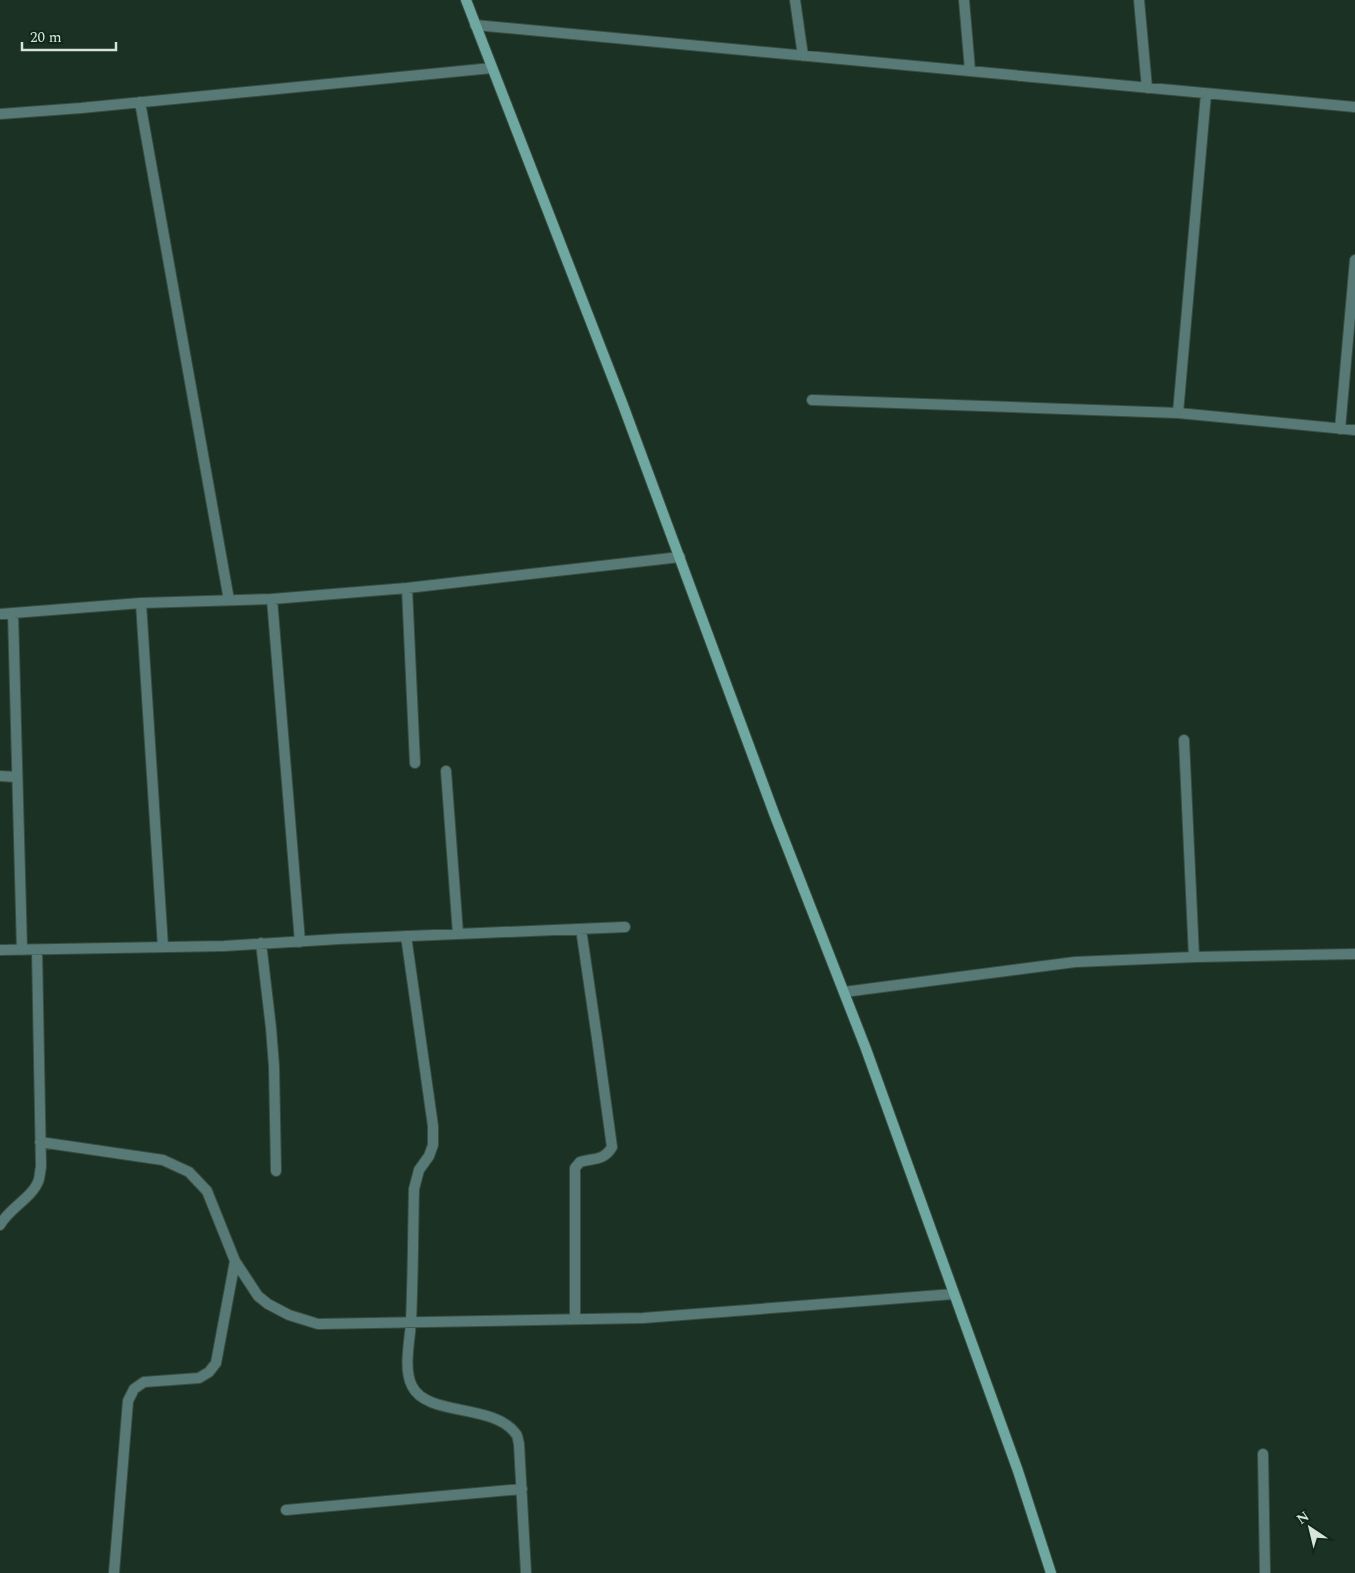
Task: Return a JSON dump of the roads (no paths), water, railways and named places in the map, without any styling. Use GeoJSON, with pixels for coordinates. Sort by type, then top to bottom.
{"type":"FeatureCollection","features":[{"type":"Feature","properties":{"kind":"street"},"geometry":{"type":"LineString","coordinates":[[466,0],[623,404],[775,816],[866,1049],[1018,1471],[1051,1573]]}},
{"type":"Feature","properties":{"kind":"street"},"geometry":{"type":"LineString","coordinates":[[795,0],[803,56]]}},
{"type":"Feature","properties":{"kind":"street"},"geometry":{"type":"LineString","coordinates":[[964,0],[970,70]]}},
{"type":"Feature","properties":{"kind":"street"},"geometry":{"type":"LineString","coordinates":[[1139,0],[1147,88]]}},
{"type":"Feature","properties":{"kind":"street"},"geometry":{"type":"LineString","coordinates":[[476,25],[1355,107]]}},
{"type":"Feature","properties":{"kind":"street"},"geometry":{"type":"LineString","coordinates":[[0,114],[81,108],[492,68]]}},
{"type":"Feature","properties":{"kind":"street"},"geometry":{"type":"LineString","coordinates":[[1178,413],[1206,94]]}},
{"type":"Feature","properties":{"kind":"street"},"geometry":{"type":"LineString","coordinates":[[140,102],[229,600]]}},
{"type":"Feature","properties":{"kind":"street"},"geometry":{"type":"LineString","coordinates":[[1340,429],[1355,260]]}},
{"type":"Feature","properties":{"kind":"street"},"geometry":{"type":"LineString","coordinates":[[812,400],[1178,413],[1355,430]]}},
{"type":"Feature","properties":{"kind":"street"},"geometry":{"type":"LineString","coordinates":[[0,614],[141,603],[272,599],[406,588],[680,558]]}},
{"type":"Feature","properties":{"kind":"street"},"geometry":{"type":"LineString","coordinates":[[406,588],[416,763]]}},
{"type":"Feature","properties":{"kind":"street"},"geometry":{"type":"LineString","coordinates":[[272,599],[300,942]]}},
{"type":"Feature","properties":{"kind":"street"},"geometry":{"type":"LineString","coordinates":[[141,603],[163,947]]}},
{"type":"Feature","properties":{"kind":"street"},"geometry":{"type":"LineString","coordinates":[[13,613],[22,950]]}},
{"type":"Feature","properties":{"kind":"street"},"geometry":{"type":"LineString","coordinates":[[1184,740],[1194,956]]}},
{"type":"Feature","properties":{"kind":"street"},"geometry":{"type":"LineString","coordinates":[[446,771],[458,934]]}},
{"type":"Feature","properties":{"kind":"street"},"geometry":{"type":"LineString","coordinates":[[0,776],[18,777]]}},
{"type":"Feature","properties":{"kind":"street"},"geometry":{"type":"LineString","coordinates":[[0,950],[224,946],[625,927]]}},
{"type":"Feature","properties":{"kind":"street"},"geometry":{"type":"LineString","coordinates":[[575,1319],[575,1168],[580,1162],[601,1158],[608,1154],[612,1147],[581,929]]}},
{"type":"Feature","properties":{"kind":"street"},"geometry":{"type":"LineString","coordinates":[[406,936],[433,1126],[432,1145],[429,1156],[420,1170],[414,1189],[408,1371],[411,1385],[418,1395],[427,1401],[489,1417],[505,1424],[516,1434],[520,1444],[526,1573]]}},
{"type":"Feature","properties":{"kind":"street"},"geometry":{"type":"LineString","coordinates":[[262,943],[274,1066],[276,1171]]}},
{"type":"Feature","properties":{"kind":"street"},"geometry":{"type":"LineString","coordinates":[[0,1225],[4,1217],[34,1189],[39,1179],[41,1167],[37,950]]}},
{"type":"Feature","properties":{"kind":"street"},"geometry":{"type":"LineString","coordinates":[[844,992],[1075,962],[1194,956],[1355,954]]}},
{"type":"Feature","properties":{"kind":"street"},"geometry":{"type":"LineString","coordinates":[[40,1142],[163,1160],[189,1172],[207,1192],[235,1260],[258,1296],[268,1304],[289,1315],[318,1324],[643,1318],[954,1294]]}},
{"type":"Feature","properties":{"kind":"street"},"geometry":{"type":"LineString","coordinates":[[114,1573],[128,1401],[134,1389],[144,1382],[199,1378],[209,1372],[216,1364],[235,1260]]}},
{"type":"Feature","properties":{"kind":"street"},"geometry":{"type":"LineString","coordinates":[[1263,1454],[1265,1573]]}},
{"type":"Feature","properties":{"kind":"street"},"geometry":{"type":"LineString","coordinates":[[286,1510],[522,1489]]}}]}
